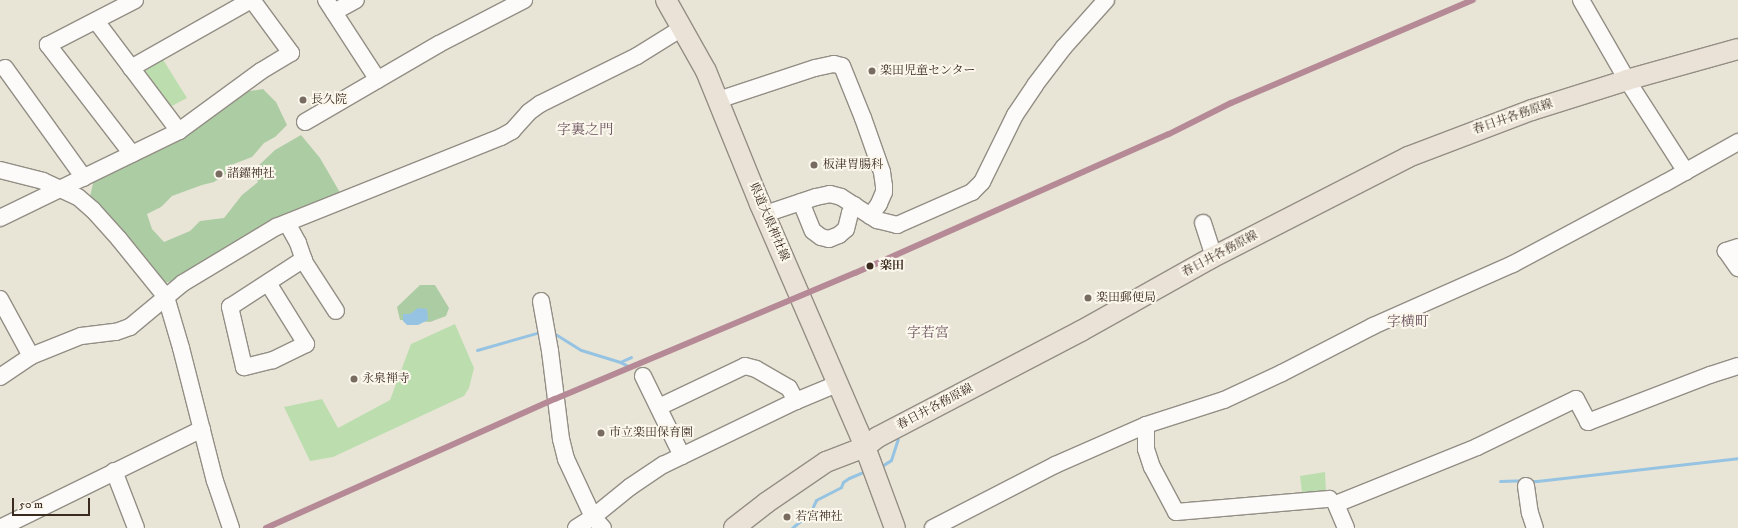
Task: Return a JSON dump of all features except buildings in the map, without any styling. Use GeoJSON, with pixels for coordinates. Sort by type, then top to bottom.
{"type":"FeatureCollection","features":[{"type":"Feature","properties":{"kind":"main road","name":"県道大県神社線"},"geometry":{"type":"LineString","coordinates":[[666,0],[706,71],[765,214],[865,447],[895,528]]}},
{"type":"Feature","properties":{"kind":"main road","name":"春日井各務原線"},"geometry":{"type":"LineString","coordinates":[[734,528],[766,502],[826,462],[865,447],[878,437],[1081,331],[1214,256],[1408,157],[1532,110],[1627,80],[1738,49]]}},
{"type":"Feature","properties":{"kind":"street"},"geometry":{"type":"LineString","coordinates":[[132,154],[48,46],[135,0]]}},
{"type":"Feature","properties":{"kind":"street"},"geometry":{"type":"LineString","coordinates":[[0,218],[179,132],[261,71],[291,53],[252,0],[131,68]]}},
{"type":"Feature","properties":{"kind":"street"},"geometry":{"type":"LineString","coordinates":[[356,0],[330,6],[378,80]]}},
{"type":"Feature","properties":{"kind":"street"},"geometry":{"type":"LineString","coordinates":[[305,122],[439,44],[524,0]]}},
{"type":"Feature","properties":{"kind":"street"},"geometry":{"type":"LineString","coordinates":[[765,214],[830,194],[841,197],[870,216],[883,222],[897,225],[972,192],[978,186],[994,160],[1015,115],[1035,85],[1064,47],[1106,0]]}},
{"type":"Feature","properties":{"kind":"street"},"geometry":{"type":"LineString","coordinates":[[1581,0],[1627,80],[1686,172]]}},
{"type":"Feature","properties":{"kind":"street"},"geometry":{"type":"LineString","coordinates":[[96,21],[179,132]]}},
{"type":"Feature","properties":{"kind":"street"},"geometry":{"type":"LineString","coordinates":[[0,377],[30,356],[81,336],[124,330],[130,327],[183,283],[276,227],[501,137],[512,131],[529,112],[540,104],[630,60],[682,28]]}},
{"type":"Feature","properties":{"kind":"street"},"geometry":{"type":"LineString","coordinates":[[718,100],[815,68],[834,64],[842,66],[864,118],[882,172],[884,192],[879,204],[870,216]]}},
{"type":"Feature","properties":{"kind":"street"},"geometry":{"type":"LineString","coordinates":[[5,68],[84,178]]}},
{"type":"Feature","properties":{"kind":"street"},"geometry":{"type":"LineString","coordinates":[[933,528],[1055,465],[1146,425],[1224,400],[1267,380],[1373,326],[1513,264],[1686,172],[1738,142]]}},
{"type":"Feature","properties":{"kind":"street"},"geometry":{"type":"LineString","coordinates":[[0,170],[43,181],[78,197],[93,210],[138,261],[166,297],[215,481],[231,528]]}},
{"type":"Feature","properties":{"kind":"street"},"geometry":{"type":"LineString","coordinates":[[801,202],[813,231],[821,237],[829,238],[839,235],[846,229],[850,213],[855,205]]}},
{"type":"Feature","properties":{"kind":"street"},"geometry":{"type":"LineString","coordinates":[[287,223],[298,243],[304,259],[336,311]]}},
{"type":"Feature","properties":{"kind":"street"},"geometry":{"type":"LineString","coordinates":[[1203,223],[1214,256]]}},
{"type":"Feature","properties":{"kind":"street"},"geometry":{"type":"LineString","coordinates":[[1738,246],[1726,251],[1738,268]]}},
{"type":"Feature","properties":{"kind":"street"},"geometry":{"type":"LineString","coordinates":[[268,282],[306,344],[273,360],[244,367],[230,307],[268,282],[304,259]]}},
{"type":"Feature","properties":{"kind":"street"},"geometry":{"type":"LineString","coordinates":[[0,299],[30,356]]}},
{"type":"Feature","properties":{"kind":"street"},"geometry":{"type":"LineString","coordinates":[[541,301],[550,351],[561,439],[566,459],[598,523]]}},
{"type":"Feature","properties":{"kind":"street"},"geometry":{"type":"LineString","coordinates":[[659,407],[745,366],[756,369],[789,388],[796,401]]}},
{"type":"Feature","properties":{"kind":"street"},"geometry":{"type":"LineString","coordinates":[[1346,528],[1336,504],[1478,447],[1576,398],[1588,422],[1738,366]]}},
{"type":"Feature","properties":{"kind":"street"},"geometry":{"type":"LineString","coordinates":[[643,376],[682,456]]}},
{"type":"Feature","properties":{"kind":"street"},"geometry":{"type":"LineString","coordinates":[[576,528],[598,523],[630,487],[663,465],[796,401],[837,384]]}},
{"type":"Feature","properties":{"kind":"street"},"geometry":{"type":"LineString","coordinates":[[1146,425],[1146,449],[1152,467],[1176,512],[1329,499]]}},
{"type":"Feature","properties":{"kind":"street"},"geometry":{"type":"LineString","coordinates":[[0,528],[202,429]]}},
{"type":"Feature","properties":{"kind":"street"},"geometry":{"type":"LineString","coordinates":[[114,471],[136,528]]}},
{"type":"Feature","properties":{"kind":"street"},"geometry":{"type":"LineString","coordinates":[[1526,486],[1530,513],[1535,528]]}},
{"type":"Feature","properties":{"kind":"green space"},"geometry":{"type":"Polygon","coordinates":[[[162,58],[187,98],[168,108],[142,70],[162,58]]]}},
{"type":"Feature","properties":{"kind":"green space","name":"諸鑃神社"},"geometry":{"type":"Polygon","coordinates":[[[263,89],[276,102],[287,125],[275,137],[264,143],[252,157],[231,165],[226,174],[214,182],[172,196],[161,207],[147,214],[152,229],[164,242],[190,231],[200,221],[224,218],[242,195],[258,182],[252,172],[275,150],[301,135],[320,158],[342,196],[183,278],[161,284],[89,201],[94,179],[237,93],[263,89]]]}},
{"type":"Feature","properties":{"kind":"green space"},"geometry":{"type":"Polygon","coordinates":[[[420,285],[435,285],[449,308],[446,316],[430,322],[400,320],[397,307],[420,285]]]}},
{"type":"Feature","properties":{"kind":"green space"},"geometry":{"type":"Polygon","coordinates":[[[455,324],[474,368],[469,388],[464,396],[333,457],[310,461],[284,407],[322,399],[338,428],[390,400],[411,344],[455,324]]]}},
{"type":"Feature","properties":{"kind":"green space"},"geometry":{"type":"Polygon","coordinates":[[[1325,472],[1326,492],[1302,492],[1300,476],[1325,472]]]}},
{"type":"Feature","properties":{"kind":"water"},"geometry":{"type":"Polygon","coordinates":[[[418,308],[427,309],[428,320],[418,325],[407,325],[403,321],[403,314],[410,314],[418,308]]]}},
{"type":"Feature","properties":{"kind":"waterway"},"geometry":{"type":"LineString","coordinates":[[477,350],[540,332]]}},
{"type":"Feature","properties":{"kind":"waterway"},"geometry":{"type":"LineString","coordinates":[[552,332],[581,350],[620,362],[631,357]]}},
{"type":"Feature","properties":{"kind":"waterway"},"geometry":{"type":"LineString","coordinates":[[620,362],[626,365]]}},
{"type":"Feature","properties":{"kind":"waterway"},"geometry":{"type":"LineString","coordinates":[[880,467],[891,460],[898,439]]}},
{"type":"Feature","properties":{"kind":"waterway"},"geometry":{"type":"LineString","coordinates":[[1529,481],[1738,458]]}},
{"type":"Feature","properties":{"kind":"waterway"},"geometry":{"type":"LineString","coordinates":[[792,528],[810,513],[816,500],[841,487],[843,482],[849,478],[863,472]]}},
{"type":"Feature","properties":{"kind":"waterway"},"geometry":{"type":"LineString","coordinates":[[1500,481],[1524,480]]}},
{"type":"Feature","properties":{"kind":"transit line"},"geometry":{"type":"LineString","coordinates":[[266,528],[555,399],[855,273],[1169,134],[1231,103],[1473,0]]}},
{"type":"Feature","properties":{"kind":"place","name":"楽田児童センター"},"geometry":{"type":"Point","coordinates":[872,71]}},
{"type":"Feature","properties":{"kind":"place","name":"長久院"},"geometry":{"type":"Point","coordinates":[303,100]}},
{"type":"Feature","properties":{"kind":"place","name":"板津胃腸科"},"geometry":{"type":"Point","coordinates":[814,165]}},
{"type":"Feature","properties":{"kind":"place","name":"諸鑃神社"},"geometry":{"type":"Point","coordinates":[219,174]}},
{"type":"Feature","properties":{"kind":"place","name":"楽田"},"geometry":{"type":"Point","coordinates":[870,266]}},
{"type":"Feature","properties":{"kind":"place","name":"楽田郵便局"},"geometry":{"type":"Point","coordinates":[1088,298]}},
{"type":"Feature","properties":{"kind":"place","name":"永泉禅寺"},"geometry":{"type":"Point","coordinates":[354,379]}},
{"type":"Feature","properties":{"kind":"place","name":"市立楽田保育園"},"geometry":{"type":"Point","coordinates":[601,433]}},
{"type":"Feature","properties":{"kind":"place","name":"若宮神社"},"geometry":{"type":"Point","coordinates":[787,517]}},
{"type":"Feature","properties":{"kind":"district","name":"字裏之門"},"geometry":{"type":"Point","coordinates":[585,130]}},
{"type":"Feature","properties":{"kind":"district","name":"字横町"},"geometry":{"type":"Point","coordinates":[1408,322]}},
{"type":"Feature","properties":{"kind":"district","name":"字若宮"},"geometry":{"type":"Point","coordinates":[928,333]}}]}
